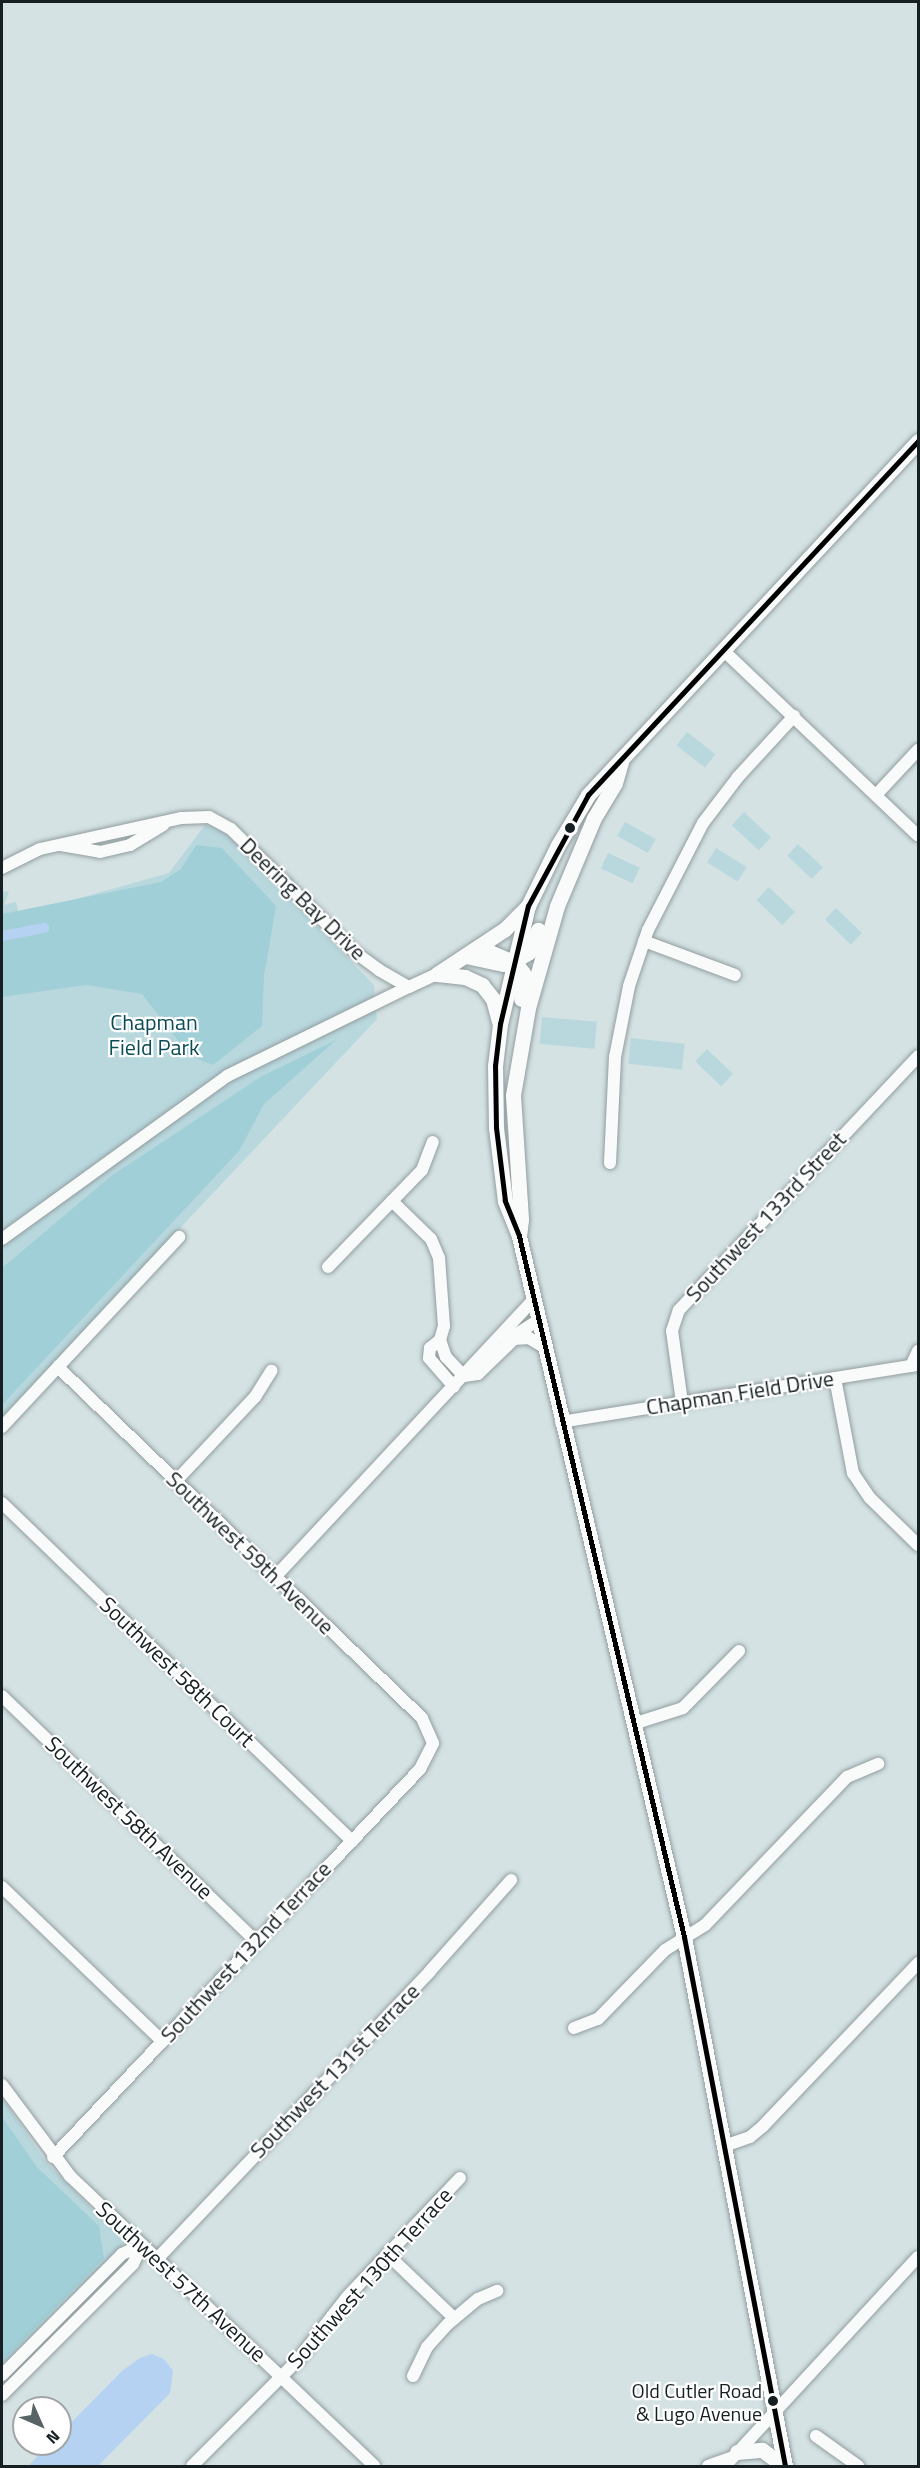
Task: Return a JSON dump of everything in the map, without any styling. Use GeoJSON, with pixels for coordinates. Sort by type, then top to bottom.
{"type":"FeatureCollection","features":[{"type":"Feature","properties":{"kind":"main road"},"geometry":{"type":"LineString","coordinates":[[519,1236],[510,1222],[498,1151],[495,1086],[500,1024],[528,906],[558,845],[588,795],[918,441]]}},
{"type":"Feature","properties":{"kind":"main road"},"geometry":{"type":"LineString","coordinates":[[514,961],[527,955],[533,946],[560,872],[615,783],[621,762]]}},
{"type":"Feature","properties":{"kind":"main road"},"geometry":{"type":"LineString","coordinates":[[513,1095],[537,968],[557,906],[594,818]]}},
{"type":"Feature","properties":{"kind":"main road"},"geometry":{"type":"LineString","coordinates":[[437,974],[506,929],[528,906]]}},
{"type":"Feature","properties":{"kind":"main road"},"geometry":{"type":"LineString","coordinates":[[514,961],[522,971],[523,983],[512,1050],[519,1236],[684,1937],[727,2145],[773,2411],[785,2466]]}},
{"type":"Feature","properties":{"kind":"main road"},"geometry":{"type":"LineString","coordinates":[[437,974],[465,977],[482,985],[495,1004],[500,1024]]}},
{"type":"Feature","properties":{"kind":"main road"},"geometry":{"type":"LineString","coordinates":[[729,2461],[762,2450],[785,2466]]}},
{"type":"Feature","properties":{"kind":"street"},"geometry":{"type":"LineString","coordinates":[[723,650],[918,836]]}},
{"type":"Feature","properties":{"kind":"street"},"geometry":{"type":"LineString","coordinates":[[610,1163],[615,1057],[627,996],[644,941],[671,880],[703,824],[738,777],[794,716]]}},
{"type":"Feature","properties":{"kind":"street"},"geometry":{"type":"LineString","coordinates":[[876,795],[918,750]]}},
{"type":"Feature","properties":{"kind":"street","name":"Deering Bay Drive"},"geometry":{"type":"LineString","coordinates":[[2,868],[28,852],[169,821],[199,816],[223,823],[359,956],[409,987]]}},
{"type":"Feature","properties":{"kind":"street"},"geometry":{"type":"LineString","coordinates":[[644,941],[735,975]]}},
{"type":"Feature","properties":{"kind":"street"},"geometry":{"type":"LineString","coordinates":[[2,1239],[227,1076],[437,974],[466,957],[504,966],[514,961]]}},
{"type":"Feature","properties":{"kind":"street","name":"Southwest 133rd Street"},"geometry":{"type":"LineString","coordinates":[[682,1402],[672,1331],[679,1310],[918,1056]]}},
{"type":"Feature","properties":{"kind":"street"},"geometry":{"type":"LineString","coordinates":[[328,1267],[422,1170],[434,1142]]}},
{"type":"Feature","properties":{"kind":"street"},"geometry":{"type":"LineString","coordinates":[[392,1201],[431,1239],[439,1258],[444,1317],[440,1340],[446,1357],[464,1376]]}},
{"type":"Feature","properties":{"kind":"street"},"geometry":{"type":"LineString","coordinates":[[2,1427],[179,1236]]}},
{"type":"Feature","properties":{"kind":"street"},"geometry":{"type":"LineString","coordinates":[[275,1577],[533,1300]]}},
{"type":"Feature","properties":{"kind":"street"},"geometry":{"type":"LineString","coordinates":[[464,1376],[478,1374],[505,1346],[511,1335],[538,1321]]}},
{"type":"Feature","properties":{"kind":"street"},"geometry":{"type":"LineString","coordinates":[[505,1346],[525,1337],[544,1347]]}},
{"type":"Feature","properties":{"kind":"street"},"geometry":{"type":"LineString","coordinates":[[440,1340],[430,1348],[429,1358],[454,1387]]}},
{"type":"Feature","properties":{"kind":"street"},"geometry":{"type":"LineString","coordinates":[[915,1366],[918,1351]]}},
{"type":"Feature","properties":{"kind":"street","name":"Chapman Field Drive"},"geometry":{"type":"LineString","coordinates":[[561,1422],[915,1366]]}},
{"type":"Feature","properties":{"kind":"street","name":"Southwest 59th Avenue"},"geometry":{"type":"LineString","coordinates":[[58,1367],[423,1718],[433,1743]]}},
{"type":"Feature","properties":{"kind":"street"},"geometry":{"type":"LineString","coordinates":[[176,1481],[255,1397],[271,1371]]}},
{"type":"Feature","properties":{"kind":"street"},"geometry":{"type":"LineString","coordinates":[[835,1378],[853,1473],[870,1498],[918,1545]]}},
{"type":"Feature","properties":{"kind":"street","name":"Southwest 58th Court"},"geometry":{"type":"LineString","coordinates":[[2,1503],[352,1841]]}},
{"type":"Feature","properties":{"kind":"street"},"geometry":{"type":"LineString","coordinates":[[633,1724],[683,1708],[739,1651]]}},
{"type":"Feature","properties":{"kind":"street","name":"Southwest 58th Avenue"},"geometry":{"type":"LineString","coordinates":[[2,1696],[256,1941]]}},
{"type":"Feature","properties":{"kind":"street","name":"Southwest 132nd Terrace"},"geometry":{"type":"LineString","coordinates":[[53,2157],[425,1764],[433,1743]]}},
{"type":"Feature","properties":{"kind":"street"},"geometry":{"type":"LineString","coordinates":[[574,2028],[598,2019],[665,1950],[705,1925],[847,1777],[878,1764]]}},
{"type":"Feature","properties":{"kind":"street","name":"Southwest 131st Terrace"},"geometry":{"type":"LineString","coordinates":[[157,2259],[430,1971],[510,1880]]}},
{"type":"Feature","properties":{"kind":"street"},"geometry":{"type":"LineString","coordinates":[[2,1887],[162,2042]]}},
{"type":"Feature","properties":{"kind":"street"},"geometry":{"type":"LineString","coordinates":[[727,2145],[750,2137],[763,2126],[918,1963]]}},
{"type":"Feature","properties":{"kind":"street","name":"Southwest 57th Avenue"},"geometry":{"type":"LineString","coordinates":[[2,2085],[53,2157],[374,2466]]}},
{"type":"Feature","properties":{"kind":"street","name":"Southwest 130th Terrace"},"geometry":{"type":"LineString","coordinates":[[192,2466],[281,2377],[387,2254],[460,2178]]}},
{"type":"Feature","properties":{"kind":"street"},"geometry":{"type":"LineString","coordinates":[[2,2375],[122,2254],[142,2245]]}},
{"type":"Feature","properties":{"kind":"street"},"geometry":{"type":"LineString","coordinates":[[2,2395],[133,2264],[142,2245]]}},
{"type":"Feature","properties":{"kind":"street"},"geometry":{"type":"LineString","coordinates":[[387,2254],[454,2318]]}},
{"type":"Feature","properties":{"kind":"street"},"geometry":{"type":"LineString","coordinates":[[708,2466],[729,2461],[918,2257]]}},
{"type":"Feature","properties":{"kind":"street"},"geometry":{"type":"LineString","coordinates":[[413,2376],[427,2347],[454,2318],[478,2299],[497,2291]]}},
{"type":"Feature","properties":{"kind":"street"},"geometry":{"type":"LineString","coordinates":[[816,2436],[858,2466]]}},
{"type":"Feature","properties":{"kind":"green space"},"geometry":{"type":"Polygon","coordinates":[[[687,732],[715,754],[705,768],[677,745],[687,732]]]}},
{"type":"Feature","properties":{"kind":"green space"},"geometry":{"type":"Polygon","coordinates":[[[744,812],[771,837],[759,850],[732,825],[744,812]]]}},
{"type":"Feature","properties":{"kind":"green space"},"geometry":{"type":"Polygon","coordinates":[[[625,822],[656,839],[648,853],[617,836],[625,822]]]}},
{"type":"Feature","properties":{"kind":"green space","name":"Chapman Field Park"},"geometry":{"type":"Polygon","coordinates":[[[205,825],[219,828],[231,839],[374,985],[377,1019],[2,1417],[2,891],[9,892],[4,905],[16,902],[19,915],[169,873],[205,825]]]}},
{"type":"Feature","properties":{"kind":"green space"},"geometry":{"type":"Polygon","coordinates":[[[798,844],[823,867],[812,879],[787,856],[798,844]]]}},
{"type":"Feature","properties":{"kind":"green space"},"geometry":{"type":"Polygon","coordinates":[[[716,848],[747,867],[738,881],[707,862],[716,848]]]}},
{"type":"Feature","properties":{"kind":"green space"},"geometry":{"type":"Polygon","coordinates":[[[608,853],[640,868],[633,883],[601,868],[608,853]]]}},
{"type":"Feature","properties":{"kind":"green space"},"geometry":{"type":"Polygon","coordinates":[[[769,887],[795,912],[782,925],[756,900],[769,887]]]}},
{"type":"Feature","properties":{"kind":"green space"},"geometry":{"type":"Polygon","coordinates":[[[836,908],[862,933],[851,945],[825,920],[836,908]]]}},
{"type":"Feature","properties":{"kind":"green space"},"geometry":{"type":"Polygon","coordinates":[[[542,1017],[597,1022],[594,1049],[540,1044],[542,1017]]]}},
{"type":"Feature","properties":{"kind":"green space"},"geometry":{"type":"Polygon","coordinates":[[[631,1038],[685,1044],[682,1070],[628,1064],[631,1038]]]}},
{"type":"Feature","properties":{"kind":"green space"},"geometry":{"type":"Polygon","coordinates":[[[707,1049],[733,1074],[721,1086],[695,1061],[707,1049]]]}},
{"type":"Feature","properties":{"kind":"green space"},"geometry":{"type":"Polygon","coordinates":[[[2,2098],[46,2162],[125,2243],[2,2368],[2,2098]]]}},
{"type":"Feature","properties":{"kind":"shaded area"},"geometry":{"type":"Polygon","coordinates":[[[196,845],[222,848],[276,906],[264,976],[262,1026],[213,1065],[190,1056],[142,994],[86,985],[2,997],[2,914],[161,882],[181,869],[196,845]]]}},
{"type":"Feature","properties":{"kind":"shaded area"},"geometry":{"type":"Polygon","coordinates":[[[336,1040],[264,1104],[239,1151],[2,1405],[2,1268],[111,1176],[262,1076],[336,1040]]]}},
{"type":"Feature","properties":{"kind":"shaded area"},"geometry":{"type":"Polygon","coordinates":[[[2,2117],[37,2167],[99,2226],[104,2258],[2,2362],[2,2117]]]}},
{"type":"Feature","properties":{"kind":"shaded area"},"geometry":{"type":"Polygon","coordinates":[[[152,2354],[164,2359],[173,2371],[170,2393],[98,2466],[28,2466],[38,2456],[72,2456],[72,2422],[122,2371],[140,2358],[152,2354]]]}},
{"type":"Feature","properties":{"kind":"waterway"},"geometry":{"type":"LineString","coordinates":[[2,936],[44,928]]}},
{"type":"Feature","properties":{"kind":"transit line"},"geometry":{"type":"LineString","coordinates":[[785,2466],[684,1937],[519,1236],[505,1201],[496,1128],[495,1066],[500,1024],[528,906],[588,795],[918,441]]}},
{"type":"Feature","properties":{"kind":"place","name":"Old Cutler Road & Lugo Avenue"},"geometry":{"type":"Point","coordinates":[773,2401]}}]}
